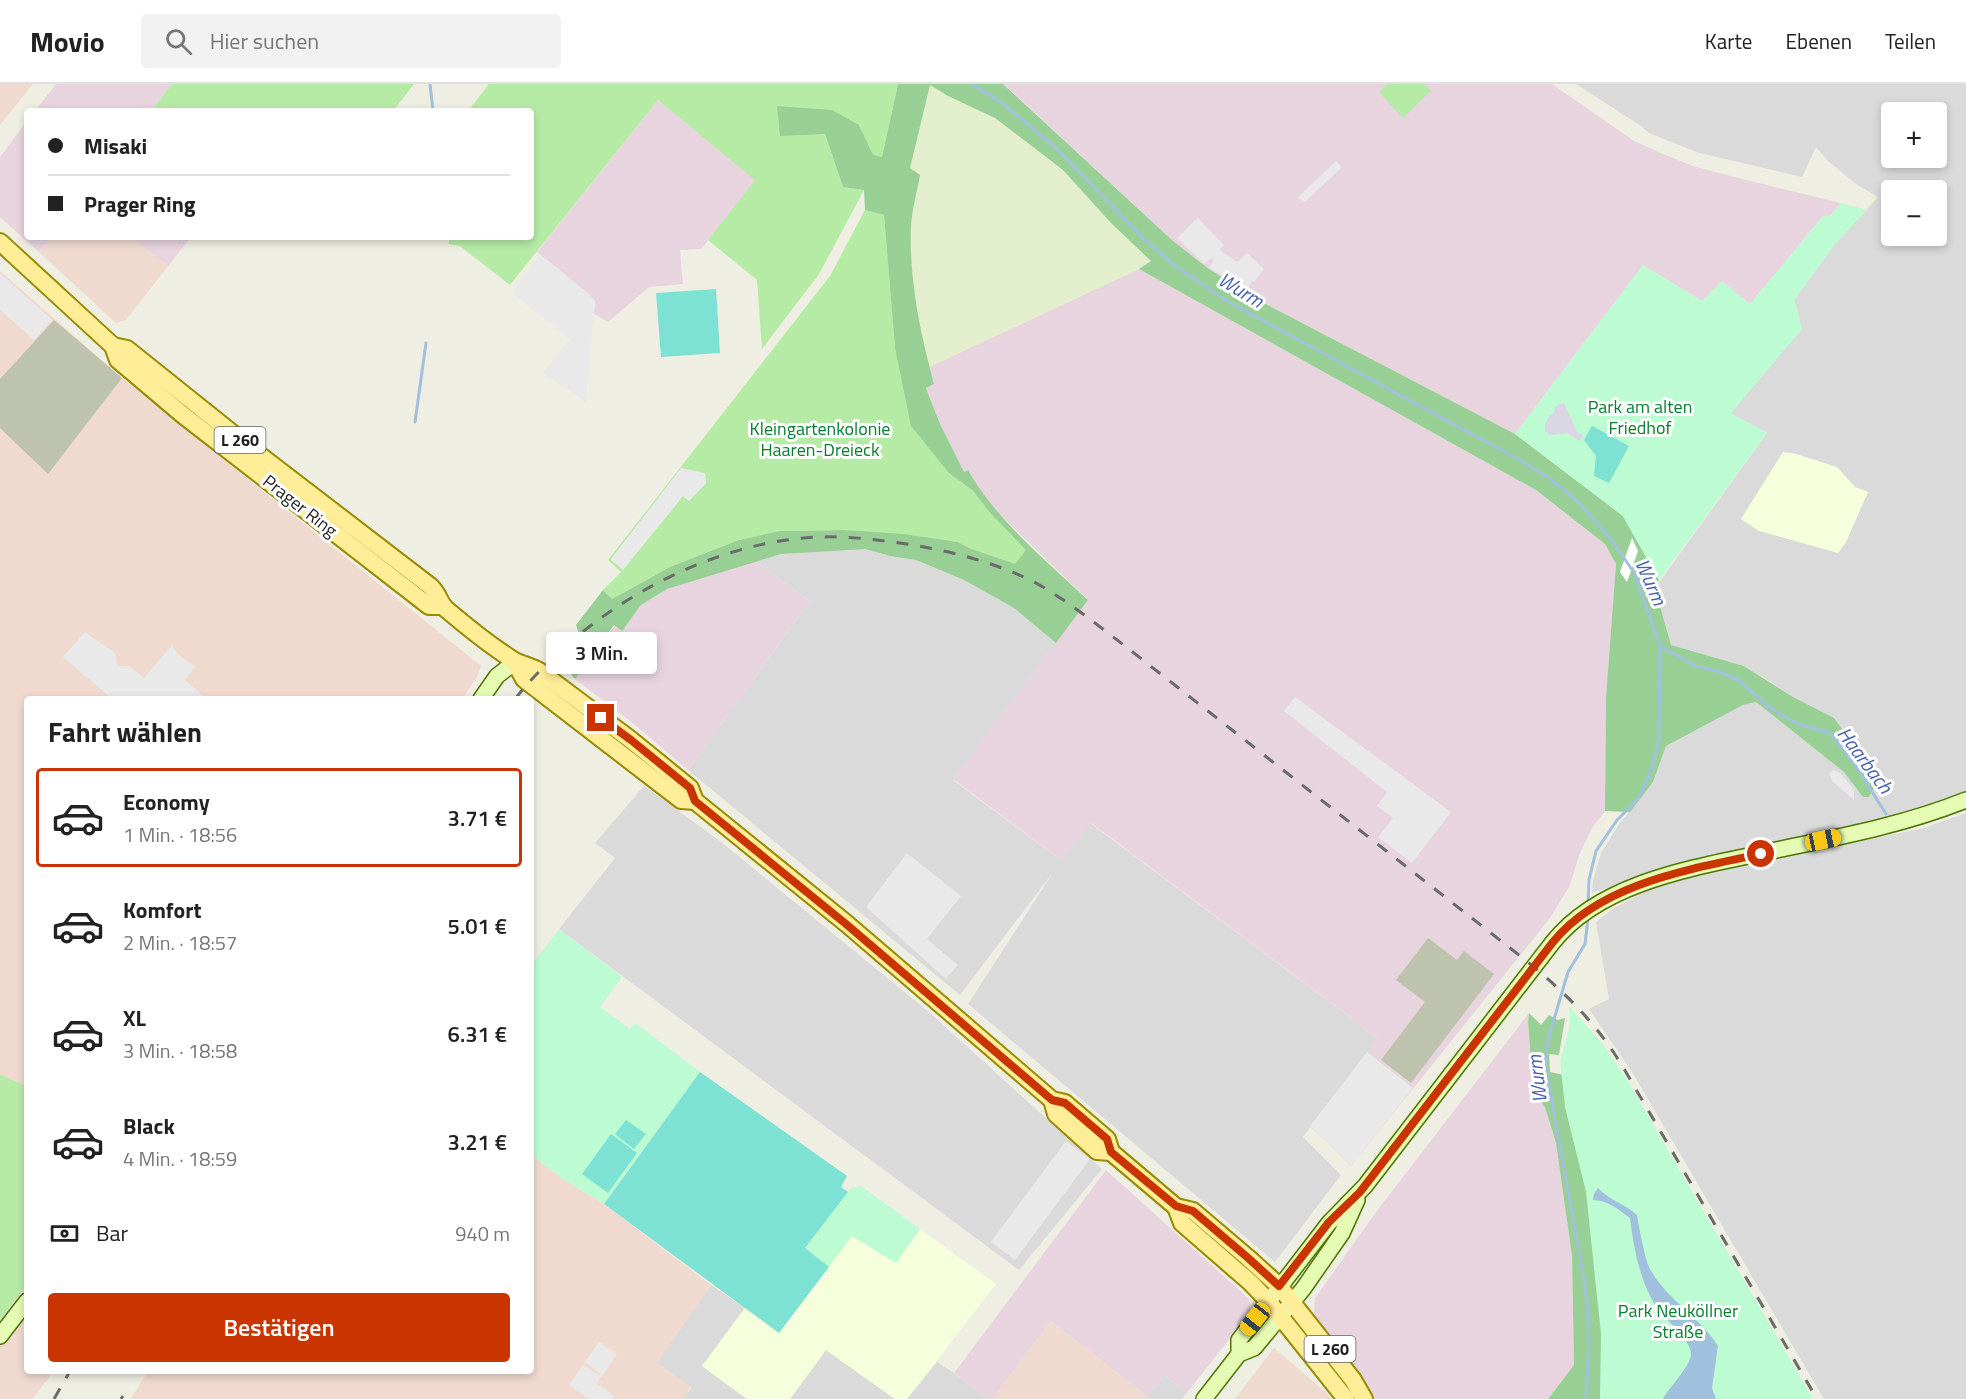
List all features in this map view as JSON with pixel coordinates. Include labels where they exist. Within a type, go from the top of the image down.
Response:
[{"type":"main road","name":"Prager Ring","points":[[0,242],[113,346],[127,349],[262,457],[430,586],[437,592],[443,606],[515,662],[539,671],[631,740],[690,788],[695,801],[838,917],[1052,1100],[1056,1114],[1097,1151],[1111,1152],[1176,1206],[1193,1211],[1286,1294]]},
{"type":"main road","points":[[483,696],[497,676],[515,662]]},
{"type":"main road","points":[[1204,1399],[1239,1354],[1254,1348],[1274,1309],[1286,1294],[1329,1222],[1360,1192],[1553,942],[1586,911],[1646,882],[1921,817],[1966,800]]},
{"type":"main road","name":"Prager Ring","points":[[1176,1206],[1182,1223],[1251,1283],[1274,1309]]},
{"type":"main road","name":"L 260","points":[[1286,1294],[1353,1380],[1364,1399]]},
{"type":"main road","points":[[0,1336],[24,1305]]},
{"type":"main road","name":"L 260","points":[[1274,1309],[1346,1399]]},
{"type":"shaded area","points":[[0,84],[33,84],[0,125]]},
{"type":"shaded area","points":[[56,84],[172,84],[153,108],[37,108]]},
{"type":"shaded area","points":[[930,84],[948,96],[995,118],[1063,170],[1111,223],[1152,261],[929,367],[912,285],[911,224],[919,176],[910,168]]},
{"type":"shaded area","points":[[1004,84],[1552,84],[1634,141],[1663,154],[1693,166],[1841,203],[1830,216],[1823,216],[1750,304],[1702,301],[1643,265],[1515,434],[1262,302],[1209,269],[1173,241]]},
{"type":"shaded area","points":[[1576,84],[1966,84],[1966,791],[1940,803],[1857,825],[1672,868],[1592,893],[1593,880],[1601,853],[1619,824],[1653,782],[1666,746],[1743,705],[1756,702],[1844,772],[1863,797],[1869,797],[1879,779],[1793,697],[1771,682],[1744,666],[1671,645],[1655,588],[1767,433],[1730,413],[1802,329],[1794,300],[1835,244],[1878,197],[1856,184],[1827,160],[1816,147],[1802,177],[1699,153],[1649,133]]},
{"type":"shaded area","points":[[658,100],[756,180],[701,249],[680,250],[683,284],[649,287],[608,322],[594,314],[595,301],[589,294],[537,252]]},
{"type":"shaded area","points":[[24,125],[24,239],[0,217],[0,157]]},
{"type":"shaded area","points":[[1336,161],[1342,167],[1305,202],[1297,198]]},
{"type":"shaded area","points":[[1198,218],[1224,245],[1220,250],[1237,262],[1247,253],[1264,269],[1254,282],[1252,281],[1248,289],[1209,268],[1214,260],[1211,258],[1204,264],[1177,238]]},
{"type":"shaded area","points":[[26,240],[49,240],[39,252]]},
{"type":"shaded area","points":[[49,240],[135,240],[168,266],[126,320],[116,323],[39,252]]},
{"type":"shaded area","points":[[135,240],[189,240],[168,266]]},
{"type":"shaded area","points":[[539,255],[595,301],[586,402],[543,373],[570,339],[512,293]]},
{"type":"shaded area","points":[[1139,269],[1536,490],[1605,544],[1616,564],[1606,697],[1605,811],[1592,828],[1579,855],[1570,885],[1550,918],[1351,1166],[1310,1126],[1378,1038],[1091,823],[1061,860],[953,779],[1088,600],[994,509],[968,470],[964,472],[940,424],[926,387],[934,383],[929,367]]},
{"type":"shaded area","points":[[0,271],[122,378],[481,666],[477,677],[464,696],[24,696],[24,1086],[0,1074]]},
{"type":"shaded area","points":[[0,273],[52,320],[34,340],[0,310]]},
{"type":"shaded area","points":[[716,289],[720,353],[661,357],[656,293]]},
{"type":"shaded area","points":[[54,320],[122,378],[48,474],[0,428],[0,379]]},
{"type":"shaded area","points":[[1564,403],[1577,432],[1583,435],[1580,441],[1567,433],[1549,435],[1545,430],[1545,424],[1554,413],[1555,406]]},
{"type":"shaded area","points":[[1592,426],[1629,446],[1609,483],[1594,476],[1596,456],[1584,440]]},
{"type":"shaded area","points":[[1783,452],[1837,467],[1855,487],[1868,492],[1846,542],[1838,553],[1759,531],[1741,519]]},
{"type":"shaded area","points":[[681,468],[705,473],[706,483],[689,501],[683,496],[623,570],[611,559]]},
{"type":"shaded area","points":[[865,549],[916,560],[964,580],[1014,608],[1056,643],[953,780],[1061,860],[1090,823],[1378,1038],[1303,1137],[1341,1175],[1275,1262],[968,1004],[1054,871],[960,995],[688,770],[810,601],[754,561],[781,554]]},
{"type":"shaded area","points":[[754,561],[810,601],[688,770],[634,724],[575,679],[615,625],[622,630],[641,605],[667,589]]},
{"type":"shaded area","points":[[85,632],[115,653],[117,666],[130,666],[144,678],[172,645],[177,653],[195,667],[185,680],[204,696],[108,696],[63,657]]},
{"type":"shaded area","points":[[1295,697],[1451,812],[1412,863],[1378,837],[1393,818],[1377,806],[1387,792],[1284,711]]},
{"type":"shaded area","points":[[1834,770],[1841,774],[1854,789],[1854,800],[1832,781],[1829,773]]},
{"type":"shaded area","points":[[644,786],[720,841],[930,1013],[1102,1169],[1019,1270],[559,929],[615,858],[595,843]]},
{"type":"shaded area","points":[[1966,813],[1966,1399],[1824,1399],[1632,1072],[1589,1009],[1609,999],[1596,922],[1614,908],[1651,889],[1676,880],[1924,828]]},
{"type":"shaded area","points":[[907,853],[961,896],[927,939],[958,965],[946,979],[866,907]]},
{"type":"shaded area","points":[[1428,938],[1457,960],[1464,951],[1494,974],[1411,1083],[1381,1060],[1425,1002],[1396,980]]},
{"type":"shaded area","points":[[1529,1013],[1531,1064],[1536,1095],[1545,1107],[1556,1143],[1572,1256],[1574,1365],[1548,1399],[1373,1399],[1362,1380],[1314,1317],[1315,1298],[1376,1212]]},
{"type":"shaded area","points":[[1367,1052],[1413,1088],[1351,1166],[1310,1126]]},
{"type":"shaded area","points":[[700,1072],[847,1176],[841,1187],[848,1192],[805,1248],[829,1267],[779,1333],[604,1204]]},
{"type":"shaded area","points":[[626,1120],[646,1134],[634,1149],[615,1134]]},
{"type":"shaded area","points":[[611,1134],[637,1153],[608,1193],[582,1174]]},
{"type":"shaded area","points":[[1066,1141],[1090,1159],[1015,1260],[991,1242]]},
{"type":"shaded area","points":[[534,1157],[563,1179],[604,1204],[711,1285],[657,1363],[691,1387],[683,1399],[131,1399],[146,1374],[534,1374]]},
{"type":"shaded area","points":[[1106,1170],[1249,1299],[1250,1310],[1247,1317],[1186,1394],[1164,1375],[1147,1396],[1051,1321],[992,1399],[989,1399],[954,1373]]},
{"type":"shaded area","points":[[1598,1188],[1637,1215],[1650,1269],[1665,1290],[1702,1326],[1718,1346],[1712,1388],[1716,1399],[1663,1399],[1688,1364],[1691,1353],[1686,1341],[1649,1295],[1638,1263],[1630,1218],[1608,1203],[1593,1200]]},
{"type":"shaded area","points":[[920,1229],[996,1284],[907,1399],[895,1399],[826,1350],[790,1399],[747,1399],[702,1366],[745,1308],[779,1333],[852,1236],[896,1263]]},
{"type":"shaded area","points":[[711,1285],[745,1308],[702,1366],[747,1399],[683,1399],[691,1388],[656,1363]]},
{"type":"shaded area","points":[[24,1289],[24,1374],[52,1374],[32,1399],[0,1399],[0,1320]]},
{"type":"shaded area","points":[[1051,1321],[1151,1399],[992,1399]]},
{"type":"shaded area","points":[[599,1342],[617,1354],[597,1383],[614,1396],[613,1399],[588,1399],[569,1385],[583,1365],[600,1376],[601,1374],[585,1362]]},
{"type":"shaded area","points":[[1274,1348],[1330,1396],[1332,1399],[1235,1399]]},
{"type":"shaded area","points":[[826,1350],[895,1399],[790,1399]]},
{"type":"shaded area","points":[[937,1362],[954,1373],[989,1399],[907,1399]]},
{"type":"shaded area","points":[[1164,1375],[1186,1394],[1182,1399],[1151,1399],[1147,1396]]},
{"type":"green space","points":[[172,84],[414,84],[395,108],[153,108]]},
{"type":"green space","points":[[489,84],[898,84],[882,157],[873,156],[859,125],[825,134],[843,187],[864,190],[819,274],[762,349],[757,280],[708,240],[755,180],[658,100],[510,285],[460,246],[449,244],[449,240],[534,240],[534,108],[470,108]]},
{"type":"green space","points":[[898,84],[1003,84],[1173,241],[1209,269],[1262,302],[1515,434],[1623,516],[1659,580],[1655,588],[1671,645],[1744,666],[1793,697],[1834,718],[1879,779],[1869,797],[1863,797],[1844,772],[1756,702],[1743,705],[1666,746],[1653,782],[1630,812],[1605,811],[1606,697],[1616,564],[1605,544],[1536,490],[1139,269],[1151,261],[1111,223],[1063,170],[995,118],[930,85],[910,168],[920,175],[912,220],[911,246],[917,306],[934,384],[926,388],[940,424],[964,472],[968,470],[979,488],[1007,523],[1088,600],[1056,643],[1014,608],[964,580],[916,560],[865,549],[781,554],[667,589],[641,605],[622,631],[614,625],[575,679],[562,663],[582,643],[576,625],[603,590],[612,599],[672,566],[739,540],[779,531],[844,530],[904,534],[958,542],[1015,564],[1026,550],[991,514],[972,490],[949,473],[911,426],[895,348],[884,215],[865,210],[864,190],[843,187],[825,134],[780,136],[777,106],[832,110],[859,125],[873,155],[882,157]]},
{"type":"green space","points":[[1387,84],[1424,84],[1431,91],[1403,118],[1379,92]]},
{"type":"green space","name":"Park am alten Friedhof","points":[[1841,203],[1867,210],[1835,244],[1794,300],[1802,329],[1731,413],[1767,433],[1659,580],[1623,516],[1515,434],[1643,265],[1702,301],[1722,281],[1750,304],[1823,216],[1831,216]]},
{"type":"green space","name":"Kleingartenkolonie Haaren-Dreieck","points":[[865,210],[884,215],[895,348],[949,473],[972,490],[991,514],[1027,550],[1016,565],[958,542],[844,530],[779,531],[739,540],[672,566],[612,599],[603,590],[621,572],[608,560],[830,276]],"holes":[[[705,473],[706,483],[689,501],[683,496],[623,569],[611,560]]]},
{"type":"green space","points":[[559,929],[622,977],[600,1007],[630,1029],[635,1023],[700,1072],[604,1204],[563,1179],[534,1157],[534,962]]},
{"type":"green space","name":"Park Neuköllner Straße","points":[[1568,1005],[1602,1043],[1626,1078],[1813,1399],[1600,1399],[1601,1334],[1586,1192],[1565,1107],[1560,1061],[1570,1025]]},
{"type":"green space","points":[[1529,1013],[1541,1025],[1549,1015],[1557,1020],[1565,1018],[1559,1055],[1549,1054],[1550,1072],[1564,1075],[1663,1399],[1548,1399],[1574,1365],[1572,1256],[1556,1143],[1545,1107],[1536,1095],[1531,1064]]},
{"type":"green space","points":[[0,1074],[24,1086],[24,1289],[0,1320]]},
{"type":"green space","points":[[861,1186],[920,1229],[896,1263],[852,1236],[829,1267],[805,1248],[851,1188]]},
{"type":"pier","points":[[1632,538],[1638,551],[1627,582],[1620,572]]},
{"type":"waterway","points":[[430,84],[433,108]]},
{"type":"waterway","name":"Wurm","points":[[972,84],[1002,103],[1057,149],[1143,238],[1174,265],[1227,301],[1549,478],[1578,502],[1611,539],[1635,574],[1660,646],[1659,739],[1650,775],[1637,800],[1617,820],[1596,851],[1589,880],[1588,905]]},
{"type":"waterway","points":[[415,422],[426,343]]},
{"type":"waterway","name":"Haarbach","points":[[1660,646],[1695,666],[1737,679],[1773,710],[1796,723],[1830,733],[1854,763],[1886,814]]},
{"type":"waterway","name":"Wurm","points":[[1586,1399],[1589,1340],[1587,1301],[1546,1069],[1546,1051],[1568,972],[1585,944],[1588,918]]},
{"type":"railway","points":[[518,696],[576,637],[612,610],[651,586],[692,567],[734,552],[777,542],[833,537],[872,539],[911,545],[981,561],[1036,583],[1071,605],[1125,646],[1524,959],[1573,1003],[1595,1027],[1621,1064],[1817,1399]]},
{"type":"railway","points":[[54,1399],[68,1374]]},
{"type":"route","points":[[601,718],[690,788],[695,801],[846,924],[1052,1100],[1065,1103],[1107,1139],[1111,1152],[1143,1179],[1176,1206],[1193,1211],[1279,1286],[1329,1222],[1360,1192],[1553,942],[1580,915],[1646,882],[1699,867],[1761,854]]}]
